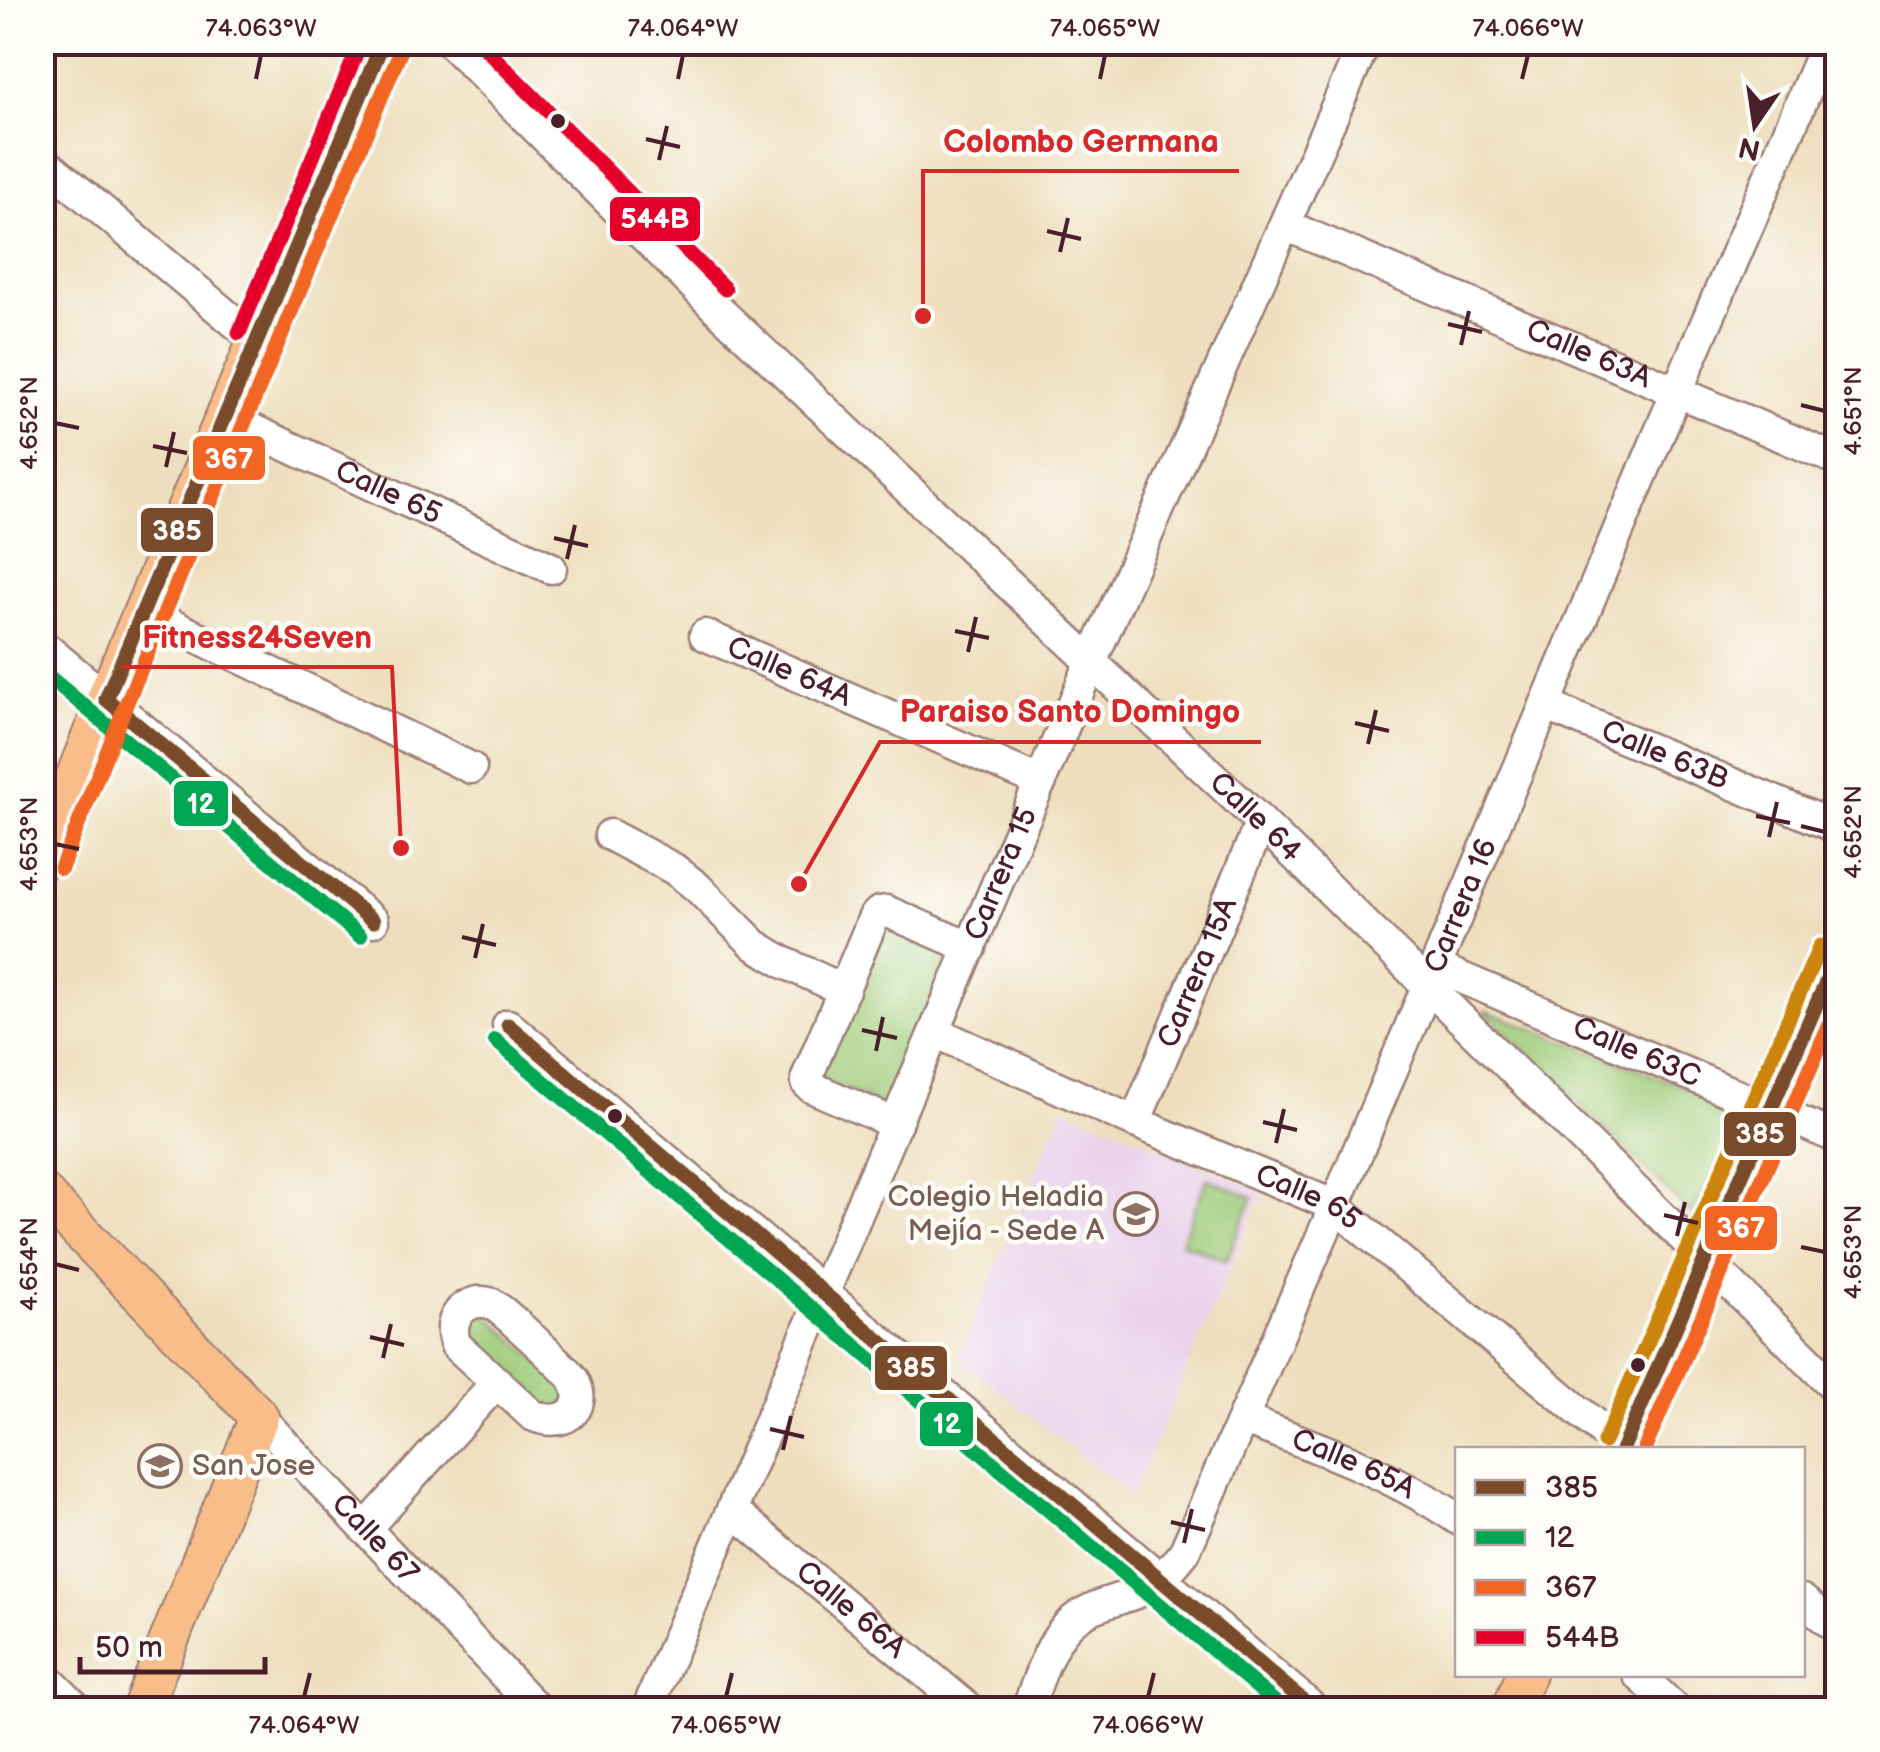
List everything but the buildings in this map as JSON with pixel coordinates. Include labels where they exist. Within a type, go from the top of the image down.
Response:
[{"type":"main road","points":[[42,861],[106,699],[383,42]]},
{"type":"main road","points":[[1624,1447],[1838,954]]},
{"type":"main road","name":"Calle 67","points":[[42,1192],[259,1417]]},
{"type":"main road","points":[[141,1710],[259,1417]]},
{"type":"main road","points":[[1511,1710],[1525,1677]]},
{"type":"street","name":"Calle 64","points":[[450,42],[710,303],[1261,822],[1432,976],[1704,1258],[1838,1390]]},
{"type":"street","name":"Carrera 15","points":[[648,1710],[1091,662],[1365,42]]},
{"type":"street","name":"Carrera 16","points":[[1027,1710],[1055,1642],[1069,1624],[1087,1610],[1140,1591],[1160,1579],[1185,1551],[1244,1420],[1827,42]]},
{"type":"street","points":[[42,160],[257,341]]},
{"type":"street","name":"Calle 63A","points":[[1284,225],[1838,460]]},
{"type":"street","name":"Calle 65","points":[[225,417],[550,568]]},
{"type":"street","points":[[143,611],[472,768]]},
{"type":"street","name":"Calle 64A","points":[[705,635],[1041,782]]},
{"type":"street","points":[[42,644],[372,920]]},
{"type":"street","name":"Calle 63B","points":[[1546,705],[1838,828]]},
{"type":"street","name":"Carrera 15A","points":[[1135,1122],[1261,822]]},
{"type":"street","points":[[610,835],[674,868],[755,945],[844,990]]},
{"type":"street","points":[[896,1124],[808,1083],[874,917],[886,911],[970,948]]},
{"type":"street","name":"Calle 63C","points":[[1432,976],[1838,1138]]},
{"type":"street","points":[[508,1025],[1315,1710]]},
{"type":"street","name":"Calle 65","points":[[935,1032],[1335,1206],[1621,1447]]},
{"type":"street","points":[[365,1529],[497,1382]]},
{"type":"street","name":"Calle 67","points":[[259,1417],[538,1710]]},
{"type":"street","name":"Calle 65A","points":[[1244,1420],[1349,1460],[1421,1494],[1455,1517]]},
{"type":"street","name":"Calle 66A","points":[[732,1510],[970,1710]]},
{"type":"street","points":[[1805,1602],[1838,1629]]},
{"type":"street","points":[[42,1674],[79,1710]]},
{"type":"street","points":[[1641,1677],[1676,1710]]},
{"type":"shaded area","points":[[1064,1107],[1263,1192],[1132,1496],[958,1358]]},
{"type":"green space","points":[[882,927],[955,958],[892,1109],[819,1079]]},
{"type":"green space","points":[[1484,1010],[1745,1110],[1692,1215]]},
{"type":"green space","points":[[1207,1179],[1253,1197],[1226,1261],[1181,1242]]},
{"type":"green space","points":[[476,1305],[573,1393],[553,1417],[463,1341]]},
{"type":"transit line","name":"544B","points":[[239,333],[361,42]]},
{"type":"transit line","name":"385","points":[[373,921],[106,699],[383,42]]},
{"type":"transit line","name":"544B","points":[[479,42],[725,289]]},
{"type":"transit line","name":"367","points":[[61,868],[401,50]]},
{"type":"transit line","name":"12","points":[[42,671],[360,936]]},
{"type":"transit line","points":[[1604,1442],[1820,946]]},
{"type":"transit line","name":"385","points":[[1623,1447],[1838,955]]},
{"type":"transit line","name":"367","points":[[1645,1447],[1838,1005]]},
{"type":"transit line","name":"385","points":[[508,1025],[1314,1710]]},
{"type":"transit line","name":"12","points":[[495,1040],[1284,1710]]},
{"type":"place","name":"Colombo Germana","points":[[923,316]]},
{"type":"place","name":"Fitness24Seven","points":[[401,848]]},
{"type":"place","name":"Paraiso Santo Domingo","points":[[799,884]]},
{"type":"place","name":"Colegio Heladia Mejía - Sede A","points":[[1136,1214]]},
{"type":"place","name":"San Jose","points":[[160,1466]]}]
